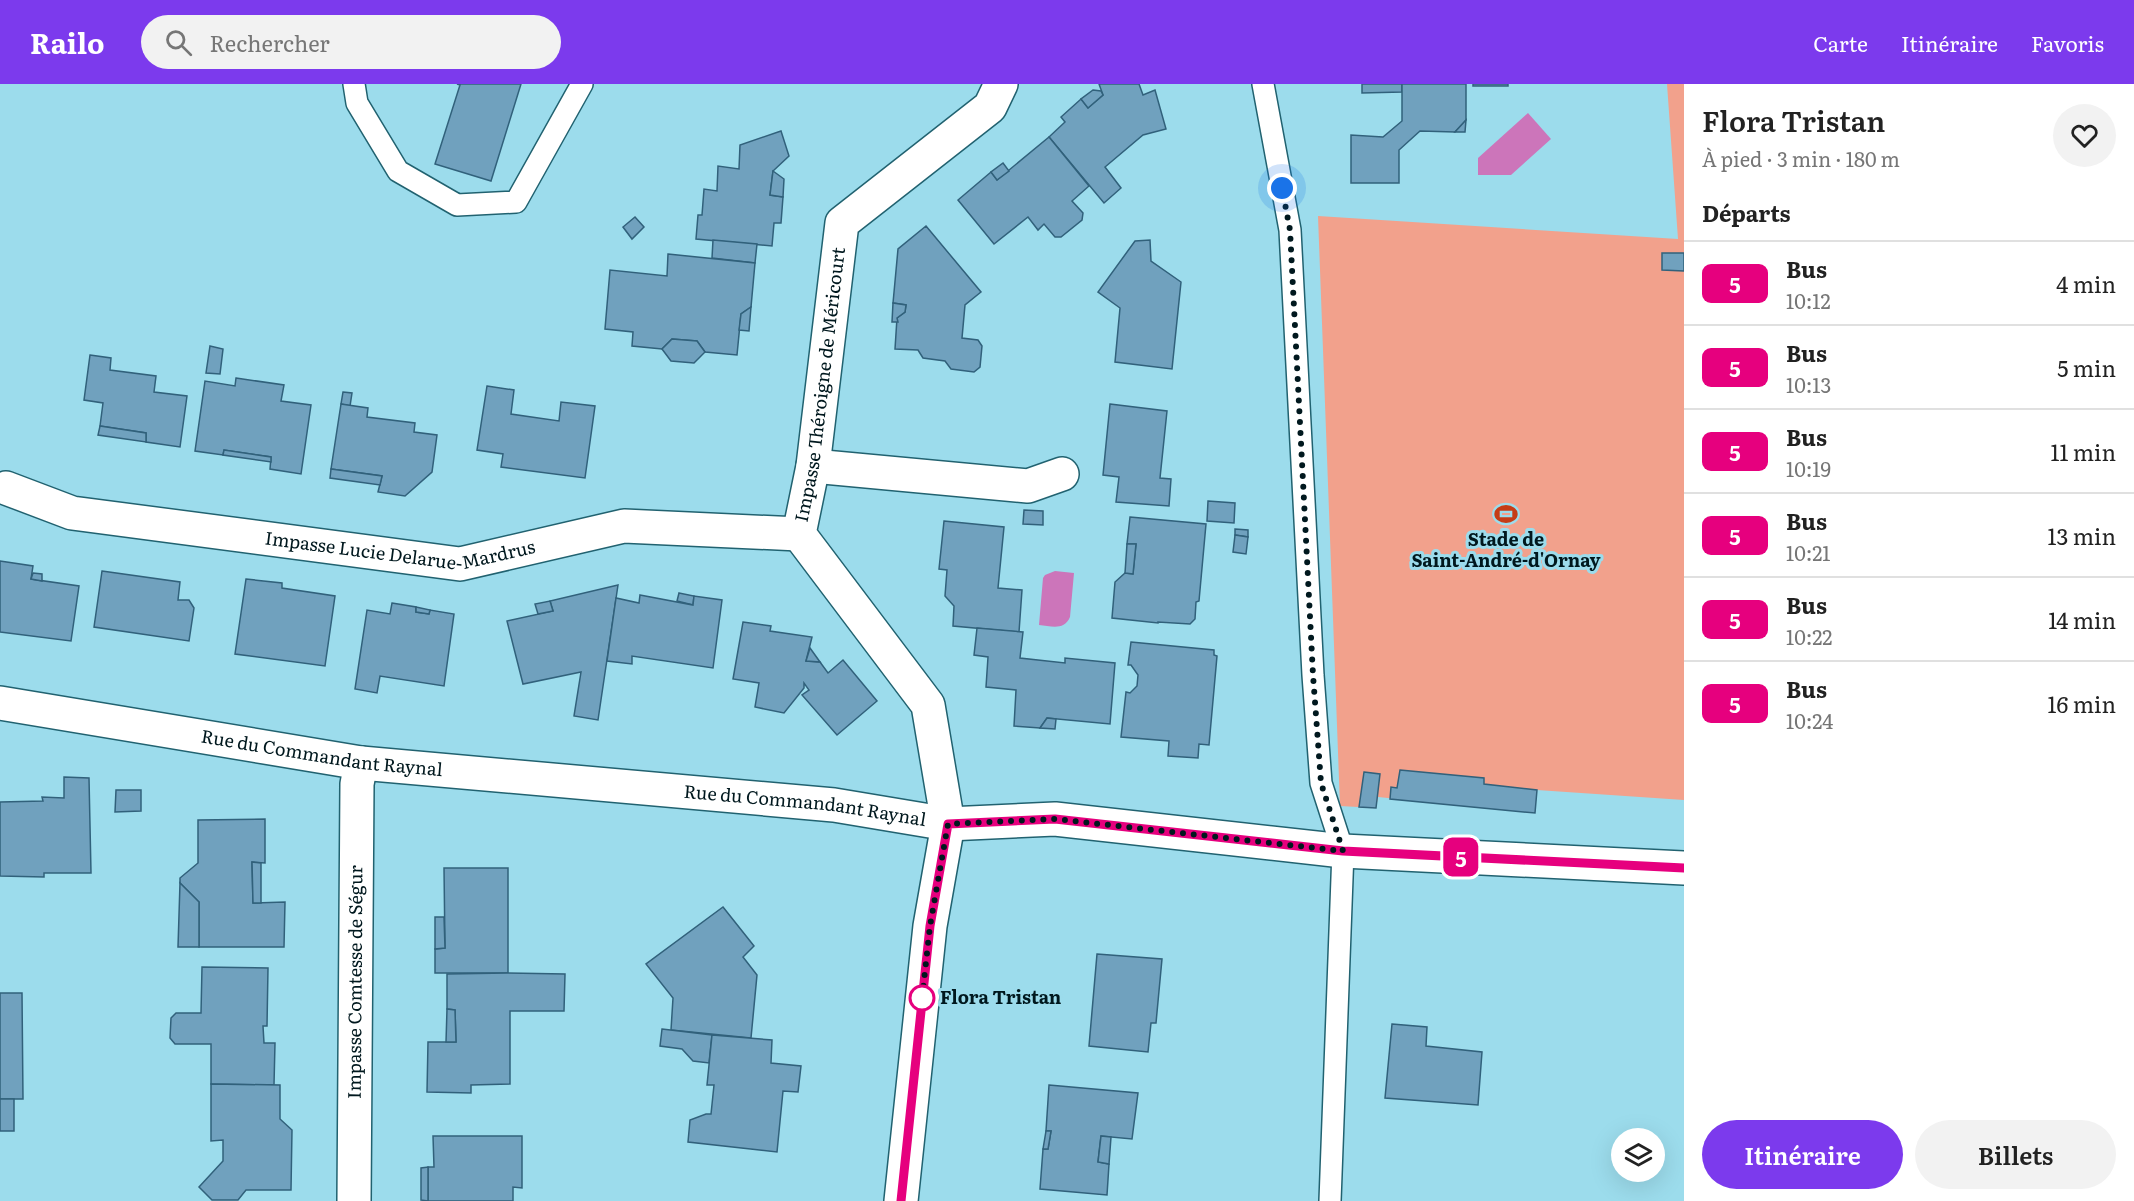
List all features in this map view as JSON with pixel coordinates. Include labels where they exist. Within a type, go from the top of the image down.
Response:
[{"type":"street","name":"Impasse Théroigne de Méricourt","points":[[901,1201],[930,926],[948,824],[928,705],[799,534],[813,466],[842,223],[990,107],[1001,84]]},
{"type":"street","points":[[813,466],[1028,486],[1062,474]]},
{"type":"street","name":"Impasse Lucie Delarue-Mardrus","points":[[6,488],[72,513],[460,564],[624,526],[799,534]]},
{"type":"street","name":"Rue du Commandant Raynal","points":[[0,703],[361,763],[834,805],[948,824],[1055,819],[1343,851],[1684,868]]},
{"type":"street","name":"Impasse Comtesse de Ségur","points":[[354,1201],[357,784],[361,763]]},
{"type":"lane","points":[[354,84],[357,103],[398,171],[457,205],[516,202],[582,84]]},
{"type":"lane","points":[[1263,84],[1290,230],[1313,675],[1321,783],[1343,851],[1330,1201]]},
{"type":"shaded area","name":"Stade de Saint-André-d'Ornay","points":[[1667,84],[1684,84],[1684,800],[1537,790],[1535,813],[1378,797],[1376,808],[1340,806],[1318,216],[1678,239]]},
{"type":"shaded area","points":[[1528,113],[1551,139],[1511,175],[1478,175],[1478,158]]},
{"type":"shaded area","points":[[1055,571],[1074,573],[1070,617],[1061,626],[1039,625],[1043,578]]},
{"type":"building","points":[[457,84],[521,84],[491,181],[435,164],[460,85]]},
{"type":"building","points":[[1099,84],[1139,84],[1143,95],[1155,90],[1166,129],[1143,135],[1105,167],[1121,188],[1104,203],[1049,137],[1065,122],[1061,117],[1081,99],[1088,108],[1103,95]]},
{"type":"building","points":[[1362,84],[1402,84],[1402,92],[1362,93]]},
{"type":"building","points":[[1402,84],[1466,84],[1466,120],[1455,132],[1420,131],[1399,150],[1399,183],[1351,183],[1351,135],[1383,137],[1402,121]]},
{"type":"building","points":[[1473,84],[1508,84],[1508,86],[1473,86]]},
{"type":"building","points":[[1093,90],[1101,91],[1103,95],[1088,108],[1081,99]]},
{"type":"building","points":[[1466,120],[1465,132],[1455,132]]},
{"type":"building","points":[[781,131],[789,156],[773,171],[770,195],[783,197],[781,223],[774,223],[772,246],[696,239],[698,215],[702,215],[704,189],[717,191],[718,166],[739,169],[740,145]]},
{"type":"building","points":[[1049,137],[1089,186],[1072,201],[1083,213],[1082,220],[1061,237],[1055,237],[1044,224],[1038,230],[1028,217],[994,244],[958,200],[991,172],[997,180]]},
{"type":"building","points":[[1003,163],[1009,171],[997,180],[991,172]]},
{"type":"building","points":[[773,171],[784,179],[783,197],[770,195]]},
{"type":"building","points":[[635,217],[644,227],[632,239],[623,227]]},
{"type":"building","points":[[926,226],[981,292],[965,305],[962,338],[978,340],[982,346],[980,367],[974,372],[951,369],[945,361],[923,358],[918,350],[895,349],[897,318],[905,312],[906,305],[893,303],[898,249]]},
{"type":"building","points":[[713,240],[757,244],[755,263],[712,258]]},
{"type":"building","points":[[1150,240],[1151,261],[1181,282],[1172,369],[1115,362],[1120,308],[1098,292],[1135,241]]},
{"type":"building","points":[[1662,253],[1684,253],[1684,271],[1662,270]]},
{"type":"building","points":[[668,254],[755,263],[751,307],[741,314],[737,355],[705,352],[697,341],[672,339],[662,349],[632,346],[633,332],[605,329],[610,270],[667,276]]},
{"type":"building","points":[[893,303],[906,305],[905,312],[897,318],[898,322],[892,322]]},
{"type":"building","points":[[751,307],[749,331],[739,330],[741,314]]},
{"type":"building","points":[[672,339],[697,341],[705,352],[694,363],[671,361],[662,349]]},
{"type":"building","points":[[210,346],[223,349],[220,374],[206,373]]},
{"type":"building","points":[[90,355],[111,358],[110,370],[156,376],[154,392],[187,396],[180,447],[146,442],[146,433],[100,426],[103,403],[84,400]]},
{"type":"building","points":[[236,378],[284,385],[281,401],[311,405],[301,474],[270,469],[271,457],[224,450],[223,455],[195,451],[205,381],[235,386]]},
{"type":"building","points":[[487,386],[514,390],[511,414],[559,421],[561,402],[595,406],[585,478],[501,467],[503,454],[477,450]]},
{"type":"building","points":[[343,392],[352,393],[350,406],[341,404]]},
{"type":"building","points":[[341,404],[368,408],[367,417],[415,423],[414,432],[437,435],[432,472],[405,496],[378,492],[382,476],[331,469]]},
{"type":"building","points":[[1110,404],[1167,411],[1160,478],[1171,479],[1169,506],[1116,502],[1119,477],[1103,475]]},
{"type":"building","points":[[100,426],[146,433],[146,442],[98,435]]},
{"type":"building","points":[[224,450],[271,457],[271,462],[223,455]]},
{"type":"building","points":[[331,469],[382,476],[380,485],[330,478]]},
{"type":"building","points":[[1208,501],[1235,503],[1234,523],[1207,521]]},
{"type":"building","points":[[1024,510],[1043,511],[1043,525],[1023,524]]},
{"type":"building","points":[[1130,517],[1206,524],[1199,601],[1196,602],[1195,619],[1190,624],[1112,618],[1115,582],[1125,573],[1133,574],[1136,544],[1127,544]]},
{"type":"building","points":[[944,521],[1004,527],[998,588],[1022,590],[1019,632],[953,626],[954,606],[945,596],[947,570],[939,569]]},
{"type":"building","points":[[1235,529],[1248,530],[1248,537],[1235,535]]},
{"type":"building","points":[[1235,535],[1248,537],[1246,554],[1233,552]]},
{"type":"building","points":[[1127,544],[1136,544],[1133,574],[1125,573]]},
{"type":"building","points":[[0,561],[33,566],[31,579],[79,586],[71,641],[0,632]]},
{"type":"building","points":[[102,571],[180,582],[178,600],[189,600],[194,608],[189,641],[94,627]]},
{"type":"building","points":[[33,573],[42,574],[42,581],[31,579]]},
{"type":"building","points":[[246,579],[282,583],[282,588],[335,596],[325,666],[235,654]]},
{"type":"building","points":[[618,585],[598,720],[574,716],[581,672],[523,684],[507,621],[553,611],[550,601]]},
{"type":"building","points":[[679,593],[694,596],[693,605],[677,601]]},
{"type":"building","points":[[640,595],[693,605],[694,596],[722,600],[713,668],[632,656],[632,664],[607,661],[616,598],[639,603]]},
{"type":"building","points":[[550,601],[553,611],[538,614],[535,604]]},
{"type":"building","points":[[392,603],[416,607],[416,612],[429,614],[430,610],[454,614],[444,686],[380,676],[377,693],[355,689],[367,610],[390,614]]},
{"type":"building","points":[[416,607],[430,610],[429,614],[416,612]]},
{"type":"building","points":[[743,622],[771,626],[770,631],[812,637],[806,661],[820,662],[828,673],[843,660],[877,701],[837,735],[802,695],[809,690],[804,683],[804,688],[784,713],[755,707],[759,683],[733,679]]},
{"type":"building","points":[[977,628],[1023,632],[1020,658],[1065,663],[1065,658],[1115,663],[1110,724],[1047,718],[1040,728],[1014,726],[1016,690],[986,687],[988,657],[974,655]]},
{"type":"building","points":[[1131,642],[1214,650],[1214,655],[1217,656],[1209,745],[1199,744],[1198,758],[1168,756],[1169,741],[1121,737],[1126,692],[1130,693],[1137,686],[1138,675],[1131,665],[1128,665]]},
{"type":"building","points":[[810,648],[820,662],[806,661]]},
{"type":"building","points":[[1047,718],[1056,719],[1055,729],[1040,728]]},
{"type":"building","points":[[1400,770],[1484,778],[1484,784],[1537,790],[1535,813],[1390,799],[1391,787],[1397,788]]},
{"type":"building","points":[[1364,772],[1380,774],[1376,808],[1359,807]]},
{"type":"building","points":[[64,777],[89,778],[91,873],[44,873],[44,877],[0,876],[0,802],[43,801],[42,797],[64,798]]},
{"type":"building","points":[[116,790],[141,790],[141,811],[115,812]]},
{"type":"building","points":[[265,819],[265,863],[252,862],[253,903],[285,902],[284,947],[199,947],[199,902],[180,883],[180,878],[198,863],[198,820]]},
{"type":"building","points":[[252,862],[261,863],[261,903],[253,903]]},
{"type":"building","points":[[444,868],[508,868],[508,973],[435,973],[435,949],[445,948]]},
{"type":"building","points":[[180,883],[199,902],[199,947],[178,947]]},
{"type":"building","points":[[723,907],[754,946],[743,957],[757,975],[751,1038],[671,1030],[673,998],[646,964]]},
{"type":"building","points":[[435,917],[444,917],[445,948],[435,949]]},
{"type":"building","points":[[1097,954],[1162,959],[1156,1023],[1151,1023],[1148,1052],[1089,1046]]},
{"type":"building","points":[[202,967],[268,968],[267,1026],[263,1026],[264,1043],[275,1043],[274,1085],[211,1084],[211,1044],[175,1044],[170,1038],[171,1018],[176,1013],[201,1013]]},
{"type":"building","points":[[447,974],[565,974],[564,1011],[510,1011],[510,1084],[471,1085],[471,1093],[427,1092],[428,1042],[456,1042],[455,1010],[447,1009]]},
{"type":"building","points":[[0,993],[22,993],[23,1099],[0,1099]]},
{"type":"building","points":[[447,1009],[455,1010],[456,1042],[446,1042]]},
{"type":"building","points":[[1392,1024],[1427,1027],[1426,1046],[1482,1052],[1478,1105],[1385,1098]]},
{"type":"building","points":[[662,1029],[712,1035],[709,1063],[693,1061],[682,1049],[660,1046]]},
{"type":"building","points":[[712,1035],[772,1040],[771,1063],[801,1066],[798,1092],[783,1091],[777,1152],[688,1142],[690,1120],[711,1114],[714,1085],[707,1085]]},
{"type":"building","points":[[211,1084],[280,1085],[280,1119],[292,1130],[291,1190],[246,1190],[238,1200],[212,1200],[199,1187],[223,1161],[223,1140],[211,1141]]},
{"type":"building","points":[[1049,1085],[1138,1093],[1132,1139],[1101,1136],[1098,1162],[1109,1164],[1107,1195],[1040,1189],[1043,1149],[1048,1149],[1051,1131],[1046,1131]]},
{"type":"building","points":[[0,1099],[14,1099],[14,1131],[0,1131]]},
{"type":"building","points":[[1046,1131],[1051,1131],[1048,1149],[1043,1149]]},
{"type":"building","points":[[433,1136],[522,1136],[522,1188],[513,1187],[513,1201],[428,1201],[428,1167],[434,1167]]},
{"type":"building","points":[[1101,1136],[1111,1137],[1109,1164],[1098,1162]]},
{"type":"building","points":[[428,1167],[428,1201],[421,1200],[421,1168]]},
{"type":"bus line","name":"5","points":[[901,1201],[930,926],[948,824],[1055,819],[1343,851],[1684,868]]},
{"type":"place","name":"Stade de Saint-André-d'Ornay","points":[[1506,514]]},
{"type":"place","name":"Flora Tristan","points":[[922,998]]},
{"type":"route","points":[[922,998],[921,1008],[930,926],[948,824],[1055,819],[1343,851],[1321,783],[1313,675],[1290,230],[1282,188]]}]
